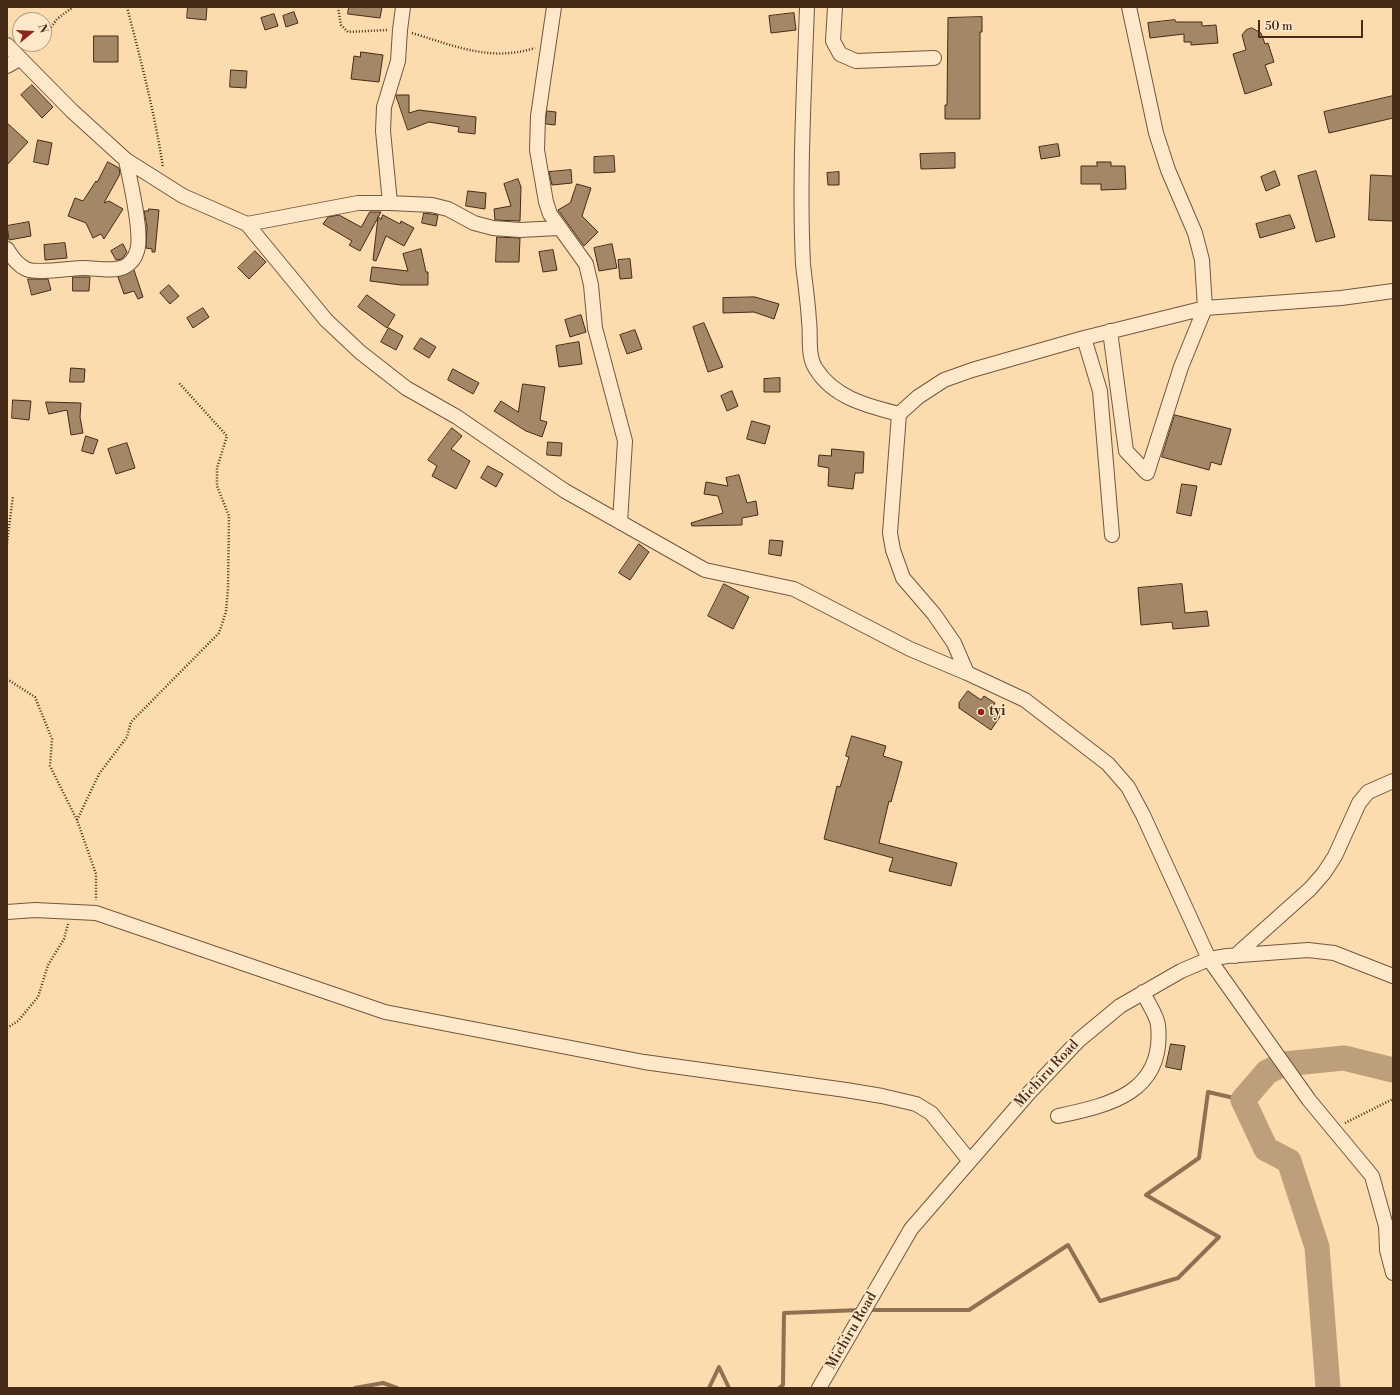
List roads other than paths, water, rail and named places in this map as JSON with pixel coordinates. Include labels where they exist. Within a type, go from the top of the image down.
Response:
[{"type":"street","points":[[390,203],[384,107],[398,62],[403,7]]},
{"type":"street","points":[[554,7],[538,116],[537,150],[546,202],[550,214],[559,228],[576,248],[586,264],[591,285],[595,328],[625,441],[620,522]]},
{"type":"street","points":[[807,7],[802,193],[803,263],[810,349],[815,368],[826,380],[845,396],[864,404],[899,414]]},
{"type":"street","points":[[835,7],[833,41],[840,54],[856,61],[934,58]]},
{"type":"street","points":[[1110,331],[1126,451],[1147,473],[1181,367],[1205,308],[1202,260],[1195,234],[1168,170],[1156,133],[1129,7]]},
{"type":"street","points":[[7,46],[88,127],[126,160],[183,196],[247,224],[326,320],[360,352],[406,388],[458,417],[565,491],[705,570],[794,589],[910,649],[1025,700],[1108,764],[1128,787],[1143,815],[1209,959],[1309,1100],[1372,1176],[1386,1226],[1387,1250],[1393,1273]]},
{"type":"street","points":[[7,66],[19,59]]},
{"type":"street","points":[[7,249],[12,257],[26,269],[110,269],[123,267],[132,261],[138,251],[138,233],[126,160]]},
{"type":"street","points":[[247,224],[358,203],[390,203],[432,205],[448,208],[474,223],[493,228],[520,230],[559,228]]},
{"type":"street","points":[[967,673],[954,644],[934,614],[903,578],[893,550],[890,534],[899,414],[918,397],[944,380],[972,370],[1110,331],[1205,308],[1341,298],[1393,291]]},
{"type":"street","points":[[1084,338],[1100,391],[1112,535]]},
{"type":"street","points":[[1235,956],[1310,889],[1324,873],[1335,856],[1359,803],[1368,792],[1393,781]]},
{"type":"street","points":[[7,912],[36,910],[96,912],[386,1012],[644,1062],[860,1092],[916,1104],[931,1113],[969,1160]]},
{"type":"street","name":"Michiru Road","points":[[819,1388],[911,1229],[969,1160],[1028,1094],[1079,1040],[1120,1006],[1181,971],[1209,959],[1235,956],[1315,950],[1334,953],[1393,976]]},
{"type":"street","points":[[1058,1116],[1090,1110],[1116,1100],[1144,1082],[1153,1069],[1157,1050],[1158,1024],[1143,992]]},
{"type":"waterway","points":[[1328,1388],[1317,1247],[1289,1161],[1266,1149],[1243,1100],[1267,1072],[1284,1064],[1344,1058],[1393,1070]]},
{"type":"waterway","points":[[867,1310],[969,1310],[1068,1245],[1100,1301],[1178,1278],[1219,1237],[1146,1195],[1199,1158],[1208,1092],[1243,1100]]},
{"type":"waterway","points":[[779,1388],[783,1385],[784,1313],[860,1310]]},
{"type":"waterway","points":[[709,1388],[719,1367],[729,1388]]},
{"type":"waterway","points":[[355,1388],[383,1383],[397,1388]]},
{"type":"place","name":"tyi","points":[[981,712]]}]
